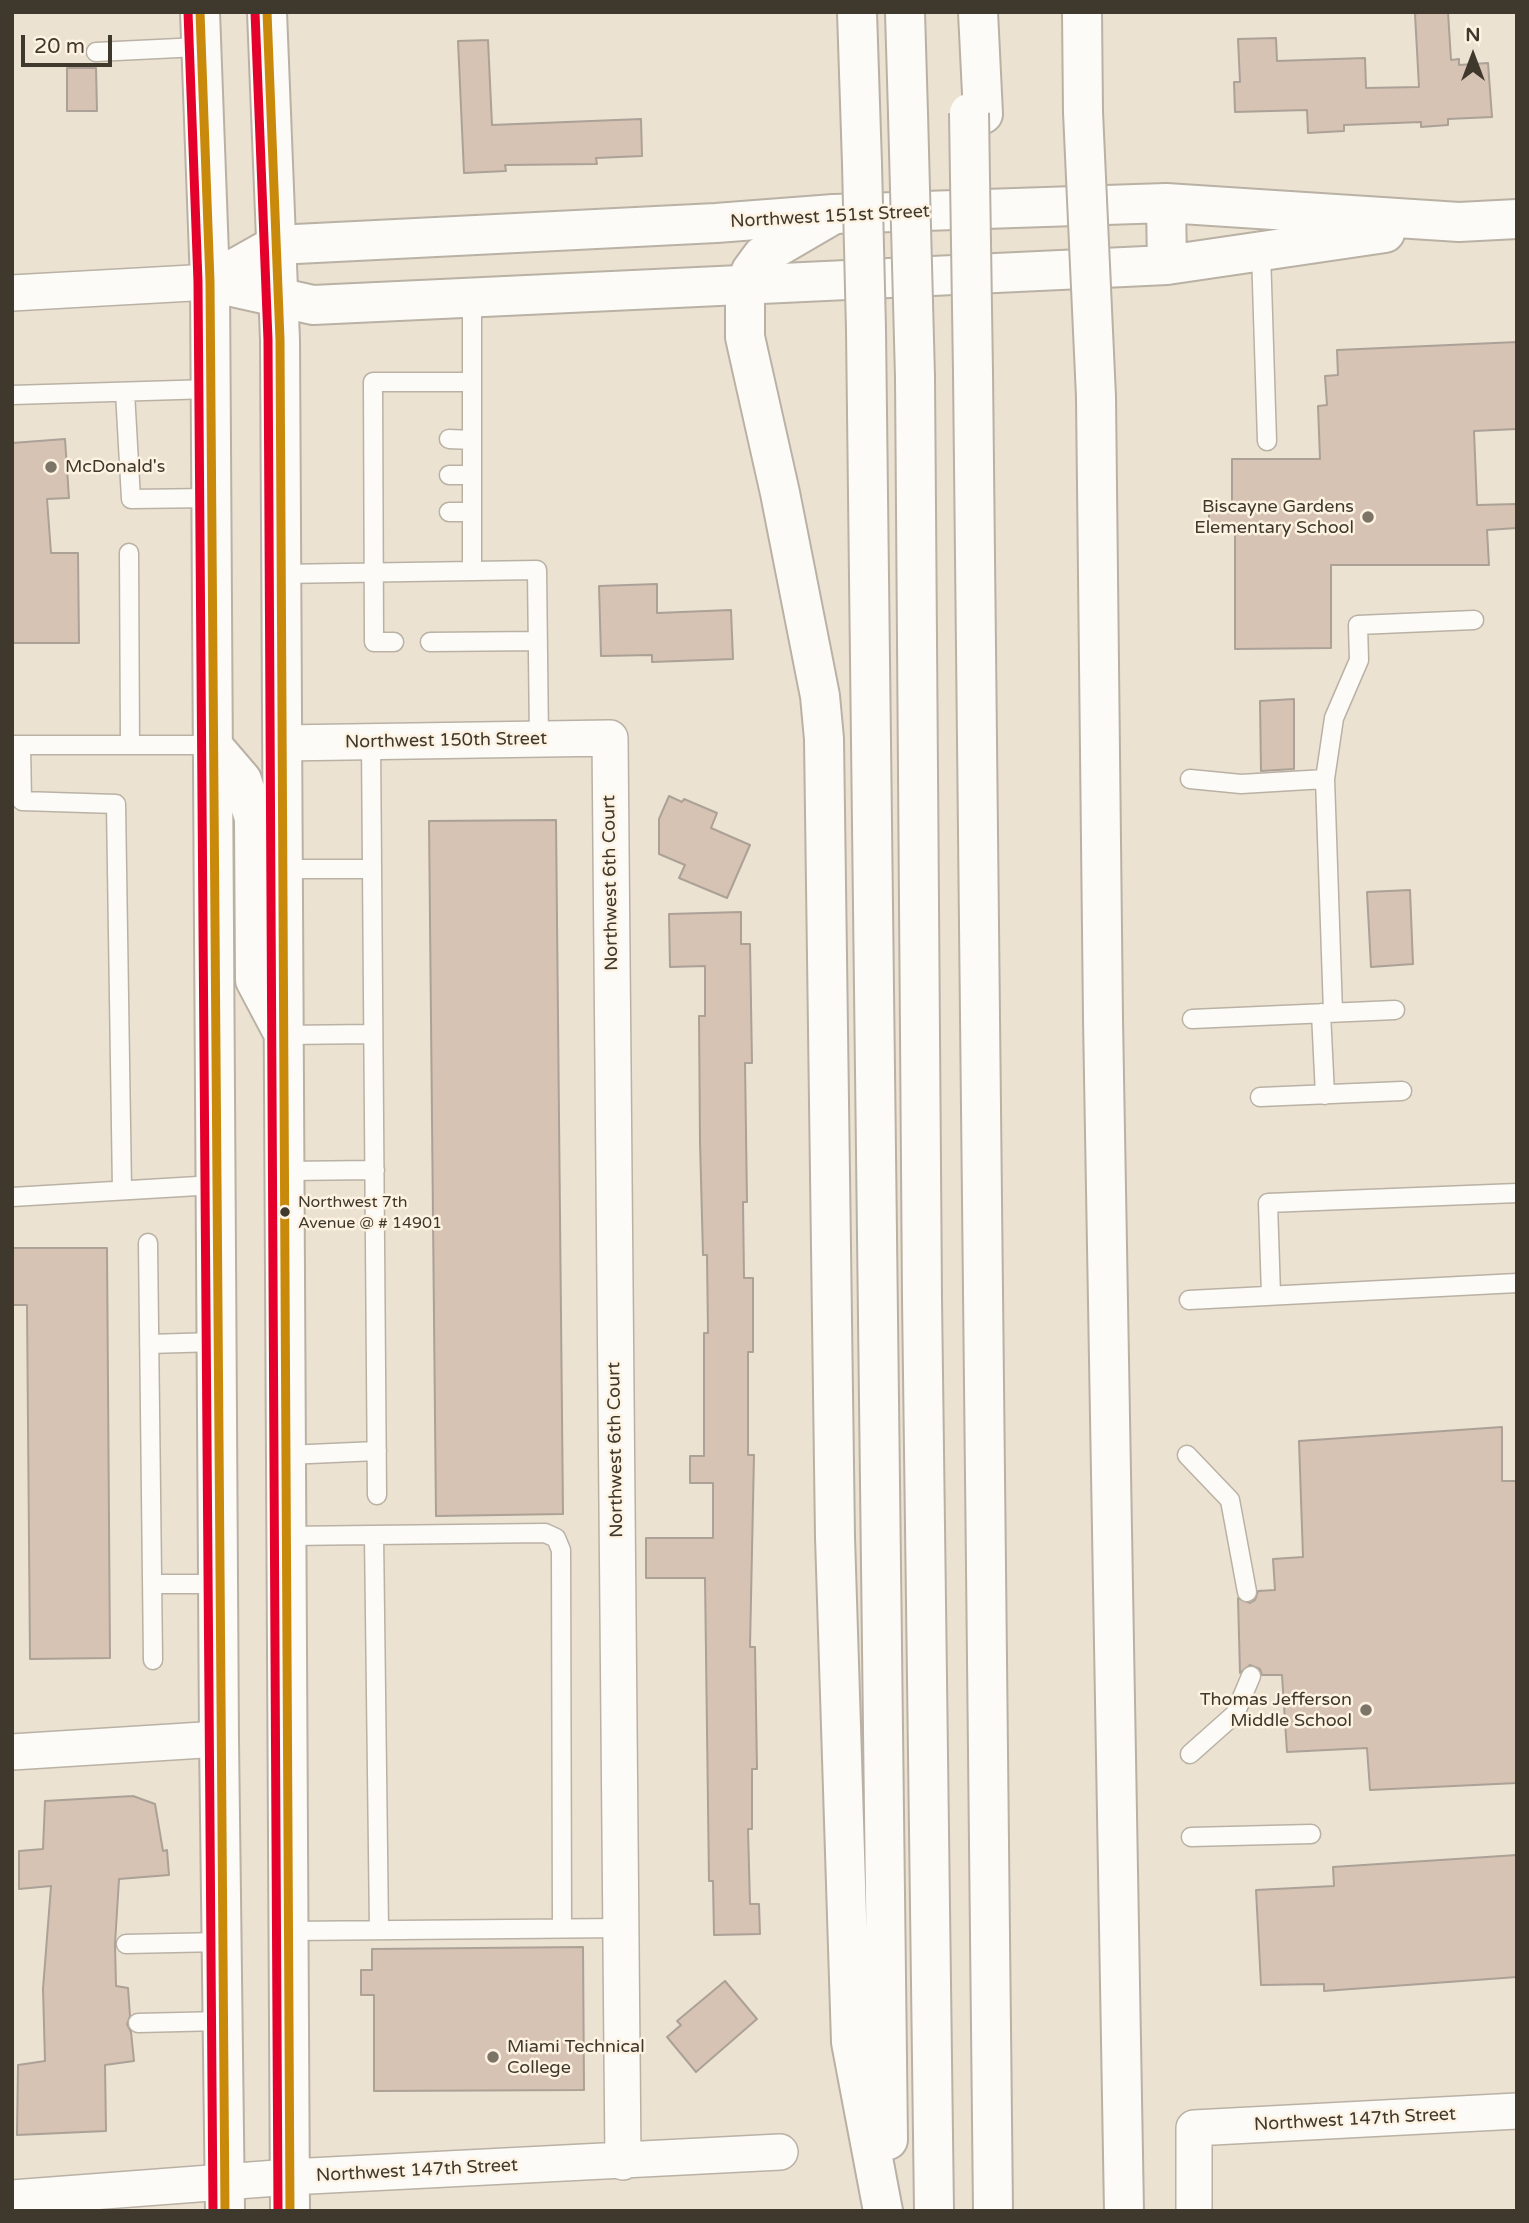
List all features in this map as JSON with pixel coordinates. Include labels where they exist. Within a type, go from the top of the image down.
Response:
[{"type":"main road","points":[[267,12],[279,297],[290,2194]]},
{"type":"main road","points":[[857,12],[866,330],[886,2211]]},
{"type":"main road","points":[[905,12],[915,377],[933,2211]]},
{"type":"main road","points":[[965,12],[976,114]]},
{"type":"main road","points":[[978,12],[976,114],[993,2211]]},
{"type":"main road","points":[[1082,12],[1083,113],[1096,397],[1103,1019],[1124,2211]]},
{"type":"main road","points":[[200,30],[210,282],[219,1739],[225,2197]]},
{"type":"main road","points":[[1166,203],[1167,265]]},
{"type":"main road","name":"Northwest 151st Street","points":[[210,282],[276,245],[716,223],[834,214],[1166,203],[1459,222]]},
{"type":"main road","points":[[834,214],[762,256],[751,271],[745,286],[746,337],[820,695],[824,739],[835,1537],[851,2042],[886,2211]]},
{"type":"main road","name":"Northwest 151st Street","points":[[210,282],[313,305],[745,286],[1167,265],[1459,222],[1517,219]]},
{"type":"main road","points":[[212,745],[242,780],[254,818],[255,980],[284,1035]]},
{"type":"street","name":"Northwest 151st Street","points":[[12,293],[210,282]]},
{"type":"street","name":"Northwest 150th Street","points":[[282,743],[610,738]]},
{"type":"street","name":"Northwest 6th Court","points":[[610,738],[623,2162]]},
{"type":"street","points":[[12,1752],[219,1739]]},
{"type":"street","name":"Northwest 147th Street","points":[[1194,2211],[1194,2128],[1517,2111]]},
{"type":"street","name":"Northwest 147th Street","points":[[12,2198],[290,2194],[623,2162],[780,2152]]},
{"type":"lane","points":[[96,52],[200,30]]},
{"type":"lane","points":[[1261,252],[1267,441]]},
{"type":"lane","points":[[472,299],[472,571]]},
{"type":"lane","points":[[394,642],[374,642],[373,573],[380,513],[380,439],[373,382],[472,382]]},
{"type":"lane","points":[[12,395],[211,389]]},
{"type":"lane","points":[[125,391],[131,499],[211,498]]},
{"type":"lane","points":[[449,439],[472,440]]},
{"type":"lane","points":[[449,475],[472,475]]},
{"type":"lane","points":[[449,512],[472,512]]},
{"type":"lane","points":[[129,553],[130,745]]},
{"type":"lane","points":[[280,573],[537,570],[539,739]]},
{"type":"lane","points":[[1325,1095],[1325,779],[1334,718],[1359,660],[1358,625],[1474,620]]},
{"type":"lane","points":[[430,642],[538,641]]},
{"type":"lane","points":[[371,742],[377,1495]]},
{"type":"lane","points":[[122,1190],[116,804],[22,801],[17,745],[212,745]]},
{"type":"lane","points":[[1189,779],[1241,784],[1325,779]]},
{"type":"lane","points":[[282,869],[372,869]]},
{"type":"lane","points":[[1192,1019],[1395,1010]]},
{"type":"lane","points":[[284,1035],[373,1034]]},
{"type":"lane","points":[[1260,1097],[1402,1091]]},
{"type":"lane","points":[[285,1171],[375,1170]]},
{"type":"lane","points":[[12,1197],[215,1185]]},
{"type":"lane","points":[[1271,1295],[1268,1203],[1517,1193]]},
{"type":"lane","points":[[148,1242],[153,1660]]},
{"type":"lane","points":[[1189,1300],[1517,1283]]},
{"type":"lane","points":[[149,1344],[216,1342]]},
{"type":"lane","points":[[287,1454],[377,1451]]},
{"type":"lane","points":[[1187,1454],[1230,1500],[1247,1592]]},
{"type":"lane","points":[[287,1536],[545,1533],[556,1538],[561,1550],[562,1928]]},
{"type":"lane","points":[[374,1535],[379,1929]]},
{"type":"lane","points":[[152,1584],[218,1584]]},
{"type":"lane","points":[[1190,1754],[1235,1714],[1251,1676]]},
{"type":"lane","points":[[1191,1837],[1311,1834]]},
{"type":"lane","points":[[289,1931],[621,1928]]},
{"type":"lane","points":[[126,1944],[221,1942]]},
{"type":"lane","points":[[138,2023],[222,2021]]},
{"type":"building","points":[[1448,12],[1451,60],[1459,59],[1459,65],[1488,63],[1492,117],[1448,119],[1448,125],[1421,127],[1421,122],[1344,125],[1344,131],[1308,133],[1307,110],[1235,112],[1234,82],[1240,82],[1238,39],[1276,38],[1277,61],[1365,58],[1366,88],[1419,87],[1415,14]]},
{"type":"building","points":[[488,40],[492,125],[641,119],[642,156],[596,158],[597,164],[505,165],[506,171],[464,173],[458,41]]},
{"type":"building","points":[[67,68],[96,68],[97,111],[67,111]]},
{"type":"building","points":[[1517,342],[1517,429],[1474,431],[1477,505],[1517,504],[1517,528],[1487,530],[1489,565],[1331,565],[1331,648],[1235,649],[1235,531],[1209,531],[1209,505],[1232,504],[1232,459],[1320,459],[1318,406],[1327,405],[1325,376],[1338,375],[1337,350]]},
{"type":"building","points":[[65,439],[69,498],[47,499],[51,553],[78,553],[79,643],[12,643],[12,443]]},
{"type":"building","points":[[657,584],[657,613],[731,610],[733,659],[652,662],[652,655],[601,656],[599,586]]},
{"type":"building","points":[[1294,699],[1294,769],[1261,771],[1260,701]]},
{"type":"building","points":[[669,796],[682,802],[684,799],[717,813],[711,828],[750,845],[727,898],[679,878],[685,865],[659,854],[659,819]]},
{"type":"building","points":[[556,820],[563,1514],[436,1516],[429,821]]},
{"type":"building","points":[[1410,890],[1413,964],[1371,967],[1367,892]]},
{"type":"building","points":[[741,912],[741,944],[750,944],[752,1063],[745,1063],[747,1202],[743,1202],[744,1278],[753,1278],[753,1352],[748,1352],[748,1455],[754,1455],[750,1647],[755,1647],[757,1769],[752,1769],[752,1829],[748,1829],[750,1904],[759,1904],[760,1934],[714,1935],[713,1881],[709,1881],[705,1578],[646,1578],[646,1538],[713,1538],[713,1483],[690,1483],[690,1456],[704,1456],[704,1333],[708,1333],[707,1255],[703,1255],[700,1142],[699,1016],[705,1016],[705,966],[670,967],[669,914]]},
{"type":"building","points":[[12,1248],[107,1248],[110,1658],[30,1659],[27,1305],[12,1305]]},
{"type":"building","points":[[1502,1427],[1502,1481],[1517,1481],[1517,1783],[1370,1790],[1367,1748],[1287,1752],[1282,1675],[1262,1675],[1260,1669],[1250,1665],[1240,1673],[1238,1598],[1250,1603],[1255,1600],[1258,1591],[1275,1590],[1273,1559],[1303,1557],[1299,1441]]},
{"type":"building","points":[[133,1796],[155,1804],[163,1851],[167,1850],[169,1875],[119,1879],[115,1944],[116,1986],[128,1988],[130,2016],[127,2024],[131,2032],[134,2061],[105,2065],[106,2131],[17,2135],[18,2065],[45,2061],[43,1989],[51,1886],[19,1889],[19,1851],[43,1849],[45,1801]]},
{"type":"building","points":[[1517,1855],[1517,1977],[1324,1991],[1324,1984],[1261,1985],[1256,1890],[1334,1886],[1333,1867]]},
{"type":"building","points":[[583,1947],[584,2090],[374,2091],[374,1995],[361,1995],[361,1970],[372,1970],[372,1949]]},
{"type":"building","points":[[725,1981],[757,2019],[696,2072],[667,2037],[681,2025],[677,2021]]},
{"type":"transit line","points":[[188,12],[198,282],[213,2211]]},
{"type":"transit line","points":[[200,12],[210,282],[225,2211]]},
{"type":"transit line","points":[[255,12],[268,340],[278,2211]]},
{"type":"transit line","points":[[267,12],[280,340],[290,2211]]},
{"type":"place","name":"McDonald's","points":[[51,467]]},
{"type":"place","name":"Biscayne Gardens Elementary School","points":[[1368,517]]},
{"type":"place","name":"Northwest 7th Avenue @ # 14901","points":[[285,1212]]},
{"type":"place","name":"Thomas Jefferson Middle School","points":[[1366,1710]]},
{"type":"place","name":"Miami Technical College","points":[[493,2057]]}]
